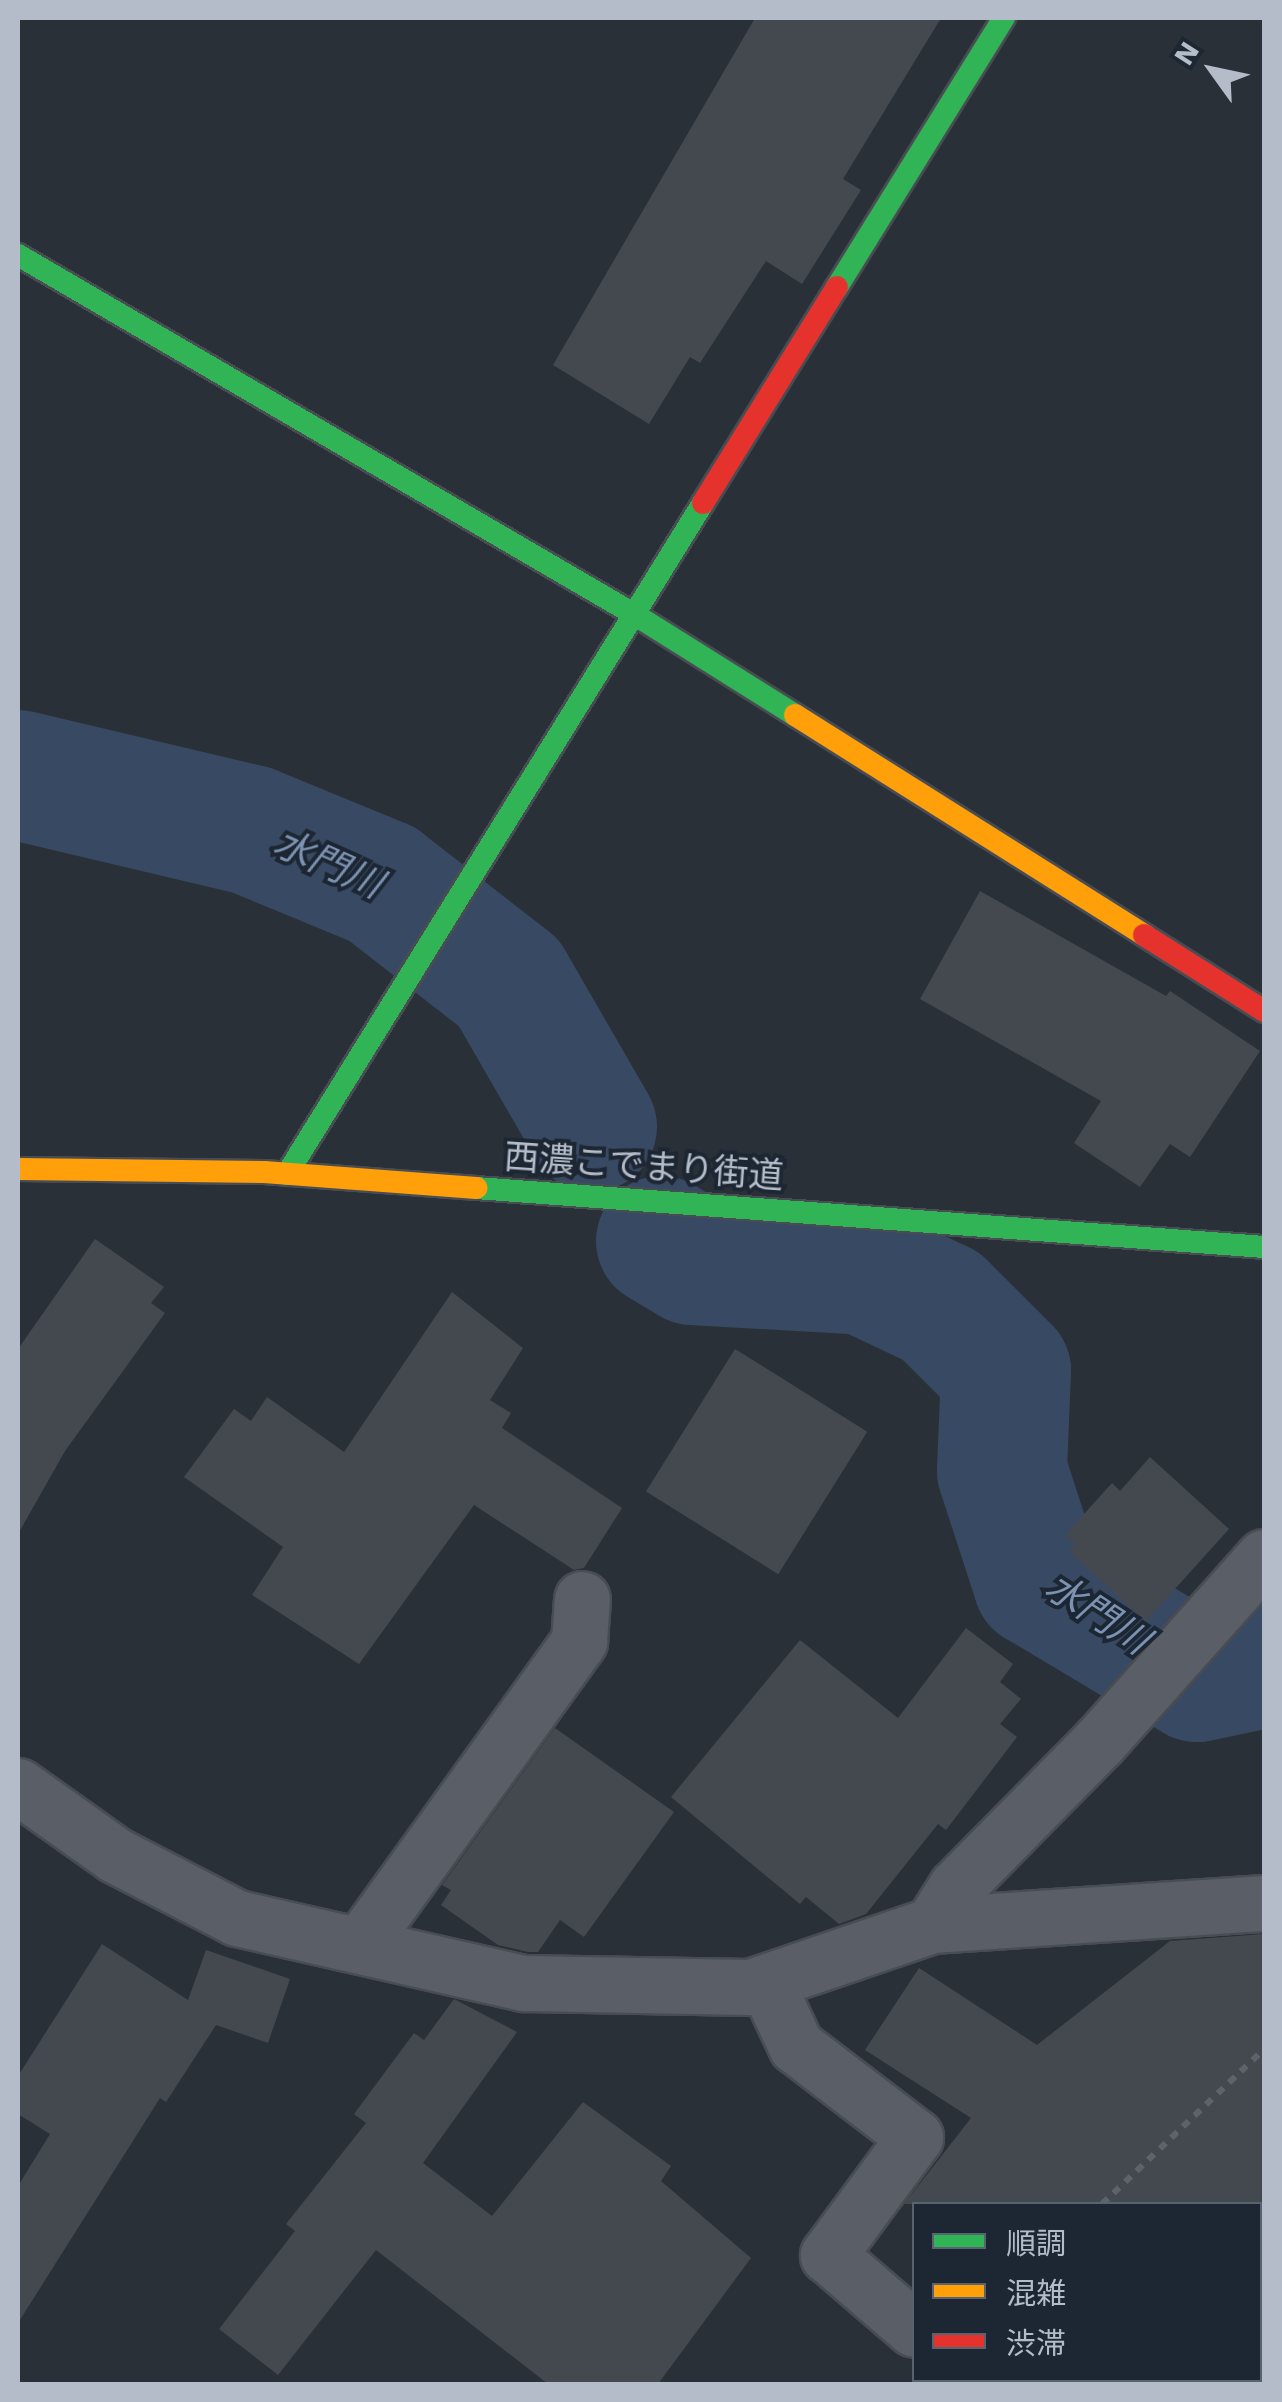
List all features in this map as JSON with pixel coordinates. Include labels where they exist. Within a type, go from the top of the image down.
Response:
[{"type":"street","points":[[287,1174],[1004,18]]},
{"type":"street","points":[[18,255],[636,616],[1264,1011]]},
{"type":"street","name":"西濃こでまり街道","points":[[18,1169],[287,1174],[1264,1248]]},
{"type":"street","points":[[932,1924],[956,1887],[1100,1740],[1264,1557]]},
{"type":"street","points":[[360,1945],[579,1641],[582,1599]]},
{"type":"street","points":[[18,1786],[115,1855],[237,1918],[524,1983],[766,1982],[932,1924],[1264,1903]]},
{"type":"street","points":[[766,1982],[796,2046],[914,2137],[828,2255],[912,2327]]},
{"type":"path","points":[[1104,2202],[1264,2049]]},
{"type":"building","points":[[755,18],[941,18],[843,179],[861,190],[802,284],[766,261],[700,363],[690,357],[649,424],[553,365]]},
{"type":"building","points":[[980,891],[1166,996],[1170,991],[1260,1051],[1190,1157],[1170,1144],[1140,1187],[1074,1143],[1101,1101],[920,999]]},
{"type":"building","points":[[95,1239],[164,1287],[151,1303],[165,1313],[65,1451],[18,1534],[18,1349]]},
{"type":"building","points":[[452,1292],[523,1348],[490,1400],[511,1413],[502,1428],[622,1508],[584,1568],[574,1570],[474,1505],[359,1664],[252,1595],[283,1547],[184,1477],[234,1409],[251,1421],[267,1397],[344,1452]]},
{"type":"building","points":[[735,1349],[867,1432],[778,1574],[646,1491]]},
{"type":"building","points":[[1150,1457],[1229,1529],[1146,1621],[1069,1552],[1075,1544],[1065,1535],[1112,1483],[1120,1491]]},
{"type":"building","points":[[966,1628],[1013,1664],[1000,1682],[1021,1699],[1000,1724],[1017,1737],[946,1830],[938,1824],[866,1914],[839,1924],[806,1897],[800,1904],[671,1797],[800,1640],[898,1718]]},
{"type":"building","points":[[555,1728],[674,1812],[584,1937],[560,1920],[538,1952],[528,1952],[498,1945],[441,1905],[451,1890],[442,1885]]},
{"type":"building","points":[[1264,1934],[1264,2204],[904,2204],[971,2118],[865,2050],[919,1968],[1037,2045],[1170,1941]]},
{"type":"building","points":[[102,1944],[188,2000],[206,1950],[290,1979],[268,2043],[216,2025],[166,2102],[160,2098],[18,2323],[18,2186],[50,2134],[18,2114],[18,2076]]},
{"type":"building","points":[[454,1999],[517,2032],[423,2163],[492,2216],[583,2102],[671,2166],[661,2181],[751,2258],[658,2384],[548,2384],[376,2250],[278,2375],[219,2329],[295,2231],[286,2224],[366,2123],[354,2114],[414,2033],[424,2040]]},
{"type":"waterway","name":"水門川","points":[[18,775],[251,830],[382,884],[509,983],[592,1127]]},
{"type":"waterway","name":"水門川","points":[[661,1241],[693,1260],[865,1270],[941,1306],[1006,1371],[1002,1471],[1038,1582],[1197,1677],[1264,1663]]},
{"type":"traffic: fast","points":[[837,287],[1004,18]]},
{"type":"traffic: fast","points":[[18,255],[637,616],[795,715]]},
{"type":"traffic: fast","points":[[287,1174],[703,503]]},
{"type":"traffic: fast","points":[[476,1188],[1264,1247]]},
{"type":"traffic: slow","points":[[795,715],[1144,935]]},
{"type":"traffic: slow","points":[[18,1169],[264,1172],[476,1188]]},
{"type":"traffic: jam","points":[[703,503],[837,287]]},
{"type":"traffic: jam","points":[[1144,935],[1264,1011]]}]
